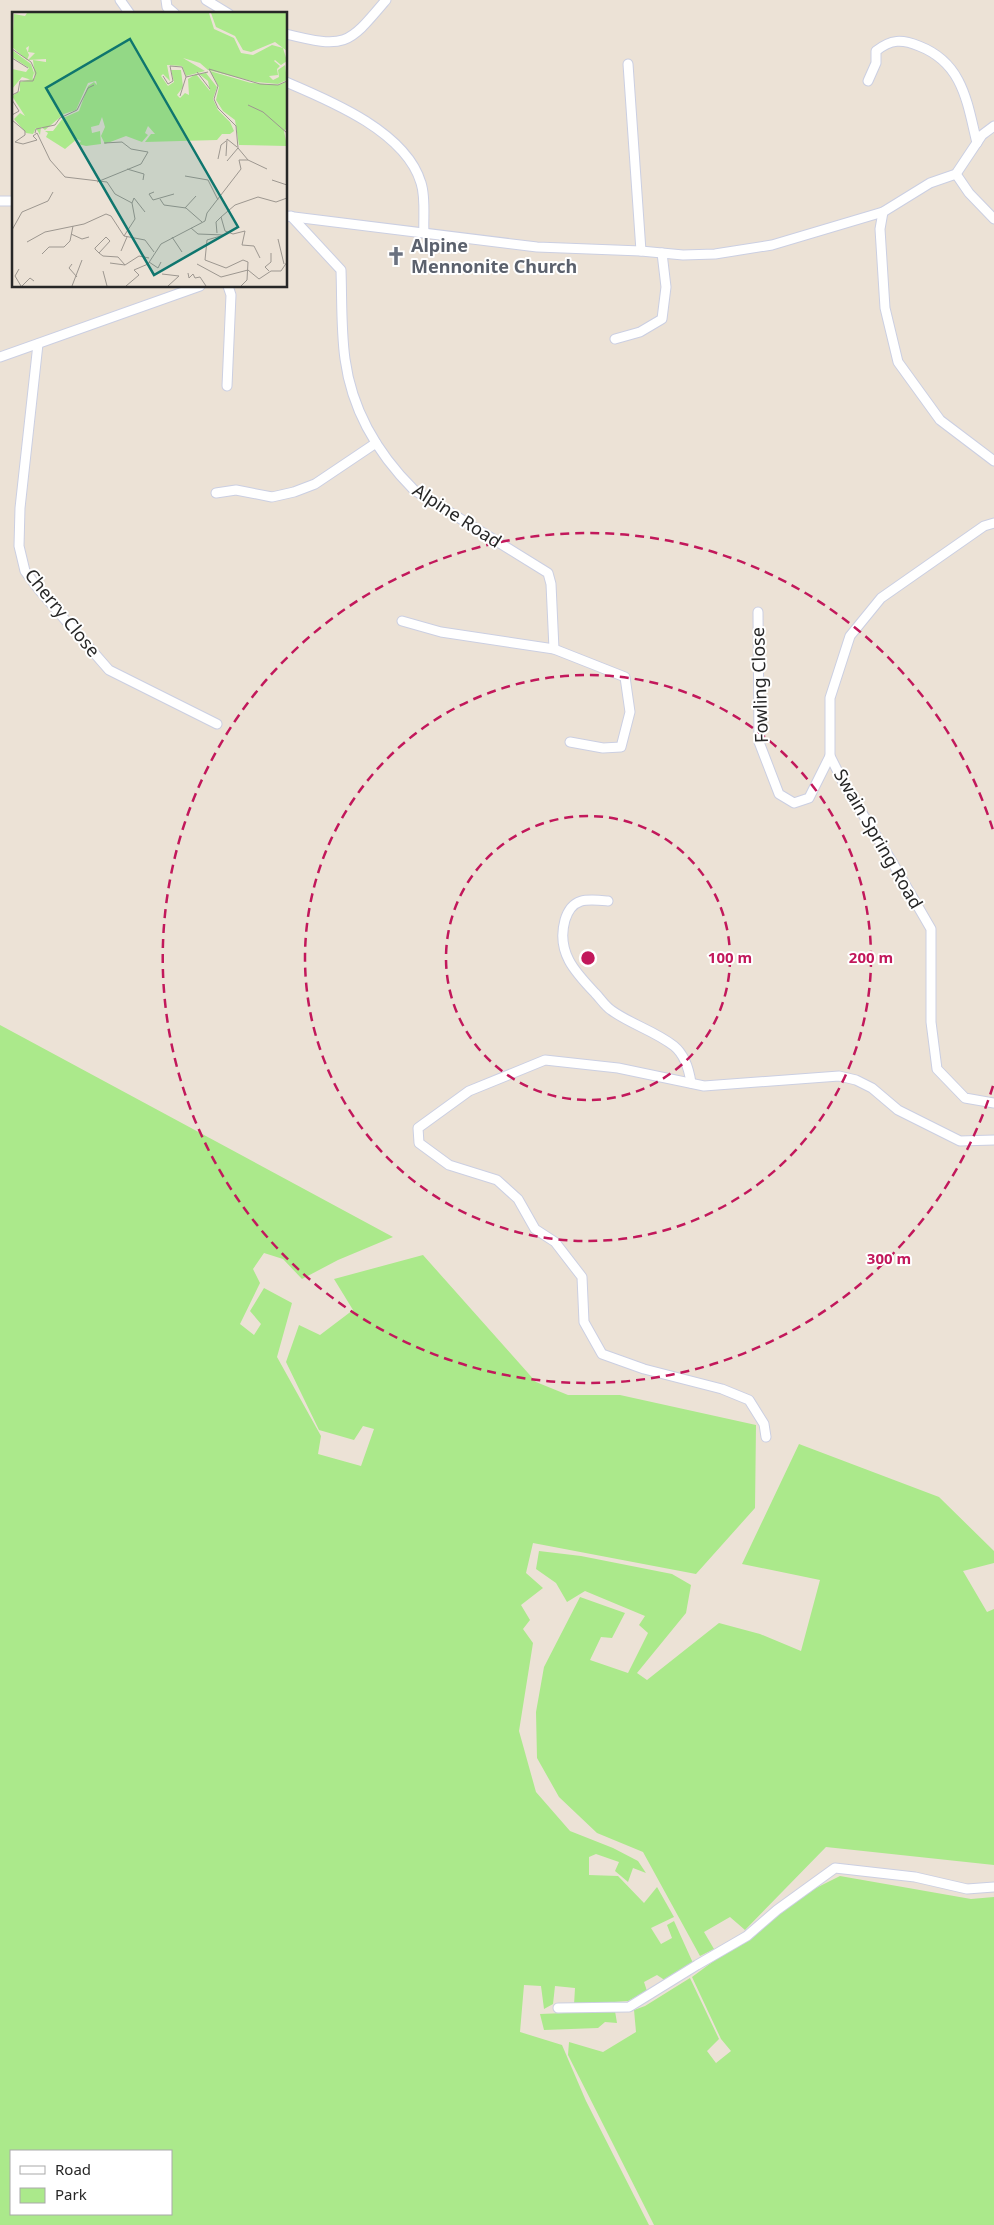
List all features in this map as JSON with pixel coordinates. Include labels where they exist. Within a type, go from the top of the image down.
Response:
[{"type":"street","points":[[120,0],[129,12]]},
{"type":"street","points":[[166,0],[167,7],[173,12]]},
{"type":"street","points":[[206,0],[226,12]]},
{"type":"street","points":[[288,34],[335,43],[344,41],[360,30],[386,0]]},
{"type":"street","points":[[868,81],[876,63],[876,51],[884,44],[895,40],[907,41],[926,48],[952,69],[967,102],[977,143]]},
{"type":"street","points":[[628,64],[641,251]]},
{"type":"street","points":[[288,83],[334,102],[368,123],[393,143],[412,162],[422,184],[424,233]]},
{"type":"street","points":[[289,216],[537,247],[641,251],[683,255],[715,254],[772,245],[882,212],[930,183],[956,174],[986,131],[994,126]]},
{"type":"street","points":[[956,174],[994,220]]},
{"type":"street","points":[[882,212],[880,229],[884,308],[898,362],[940,420],[994,461]]},
{"type":"street","name":"Alpine Road","points":[[289,216],[341,270],[344,358],[352,396],[368,432],[395,471],[414,490],[548,573],[552,584],[554,649]]},
{"type":"street","points":[[614,339],[640,332],[662,319],[666,287],[662,253]]},
{"type":"street","points":[[0,357],[194,288]]},
{"type":"street","points":[[228,386],[231,295],[229,288]]},
{"type":"street","name":"Cherry Close","points":[[38,344],[20,508],[19,546],[25,571],[40,591],[109,670],[217,724]]},
{"type":"street","points":[[216,493],[236,490],[272,497],[294,492],[315,484],[376,443]]},
{"type":"street","name":"Swain Spring Road","points":[[994,523],[984,526],[881,598],[850,636],[830,698],[830,756],[843,782],[931,929],[931,1022],[937,1069],[965,1098],[994,1103]]},
{"type":"street","name":"Fowling Close","points":[[758,612],[759,742],[779,794],[794,802],[809,798],[830,756]]},
{"type":"street","points":[[402,621],[440,632],[554,649],[625,677],[630,712],[622,747],[603,748],[570,742]]},
{"type":"street","points":[[608,900],[584,899],[573,906],[566,918],[562,933],[564,951],[578,975],[610,1009],[674,1047],[689,1066],[691,1083]]},
{"type":"street","points":[[766,1437],[764,1424],[749,1400],[722,1389],[644,1369],[602,1354],[590,1337],[584,1322],[582,1276],[555,1242],[535,1229],[518,1198],[496,1180],[449,1165],[419,1143],[418,1128],[469,1091],[545,1060],[618,1068],[704,1086],[839,1076],[856,1080],[872,1088],[898,1110],[960,1141],[994,1140]]},
{"type":"street","points":[[558,2008],[629,2007],[697,1964],[747,1936],[777,1910],[834,1868],[915,1877],[967,1888],[994,1887]]},
{"type":"green space","points":[[0,1025],[393,1237],[338,1260],[302,1279],[283,1259],[264,1253],[253,1269],[260,1283],[240,1324],[254,1335],[261,1324],[250,1311],[264,1288],[292,1303],[277,1357],[321,1436],[318,1454],[361,1466],[374,1429],[363,1426],[354,1440],[319,1430],[286,1362],[299,1325],[320,1335],[353,1310],[334,1279],[423,1255],[536,1382],[568,1395],[620,1395],[756,1425],[755,1508],[696,1574],[533,1543],[526,1573],[543,1588],[521,1605],[530,1620],[523,1629],[533,1643],[519,1731],[536,1792],[570,1831],[613,1848],[638,1861],[646,1873],[633,1868],[628,1882],[615,1871],[619,1862],[596,1854],[589,1857],[589,1875],[618,1876],[644,1903],[657,1887],[674,1917],[651,1928],[661,1944],[672,1938],[667,1925],[674,1921],[693,1963],[666,1981],[657,1975],[644,1982],[647,1991],[628,2001],[574,2005],[575,1988],[555,1986],[553,2004],[544,2009],[541,1986],[524,1985],[520,2032],[562,2045],[586,2101],[649,2225],[0,2225]]},
{"type":"green space","points":[[799,1444],[939,1497],[994,1551],[994,1563],[963,1571],[987,1612],[994,1609],[994,1865],[826,1847],[745,1930],[730,1917],[704,1932],[714,1949],[700,1956],[643,1852],[597,1833],[559,1797],[537,1758],[536,1712],[544,1667],[580,1597],[625,1613],[612,1638],[601,1637],[590,1660],[628,1673],[648,1633],[639,1625],[645,1616],[585,1591],[567,1602],[556,1583],[536,1569],[539,1551],[581,1556],[672,1574],[691,1585],[686,1613],[637,1673],[647,1680],[719,1623],[760,1634],[801,1651],[820,1580],[742,1564]]},
{"type":"green space","points":[[840,1876],[971,1899],[994,1897],[994,2225],[654,2225],[568,2055],[569,2042],[603,2052],[636,2032],[634,2010],[645,2006],[690,1978],[719,2039],[707,2051],[716,2063],[731,2051],[721,2039],[692,1977],[806,1893]]},
{"type":"green space","points":[[615,2011],[617,2023],[605,2022],[598,2028],[544,2030],[540,2014]]},
{"type":"place","name":"Alpine Mennonite Church","points":[[396,256]]}]
